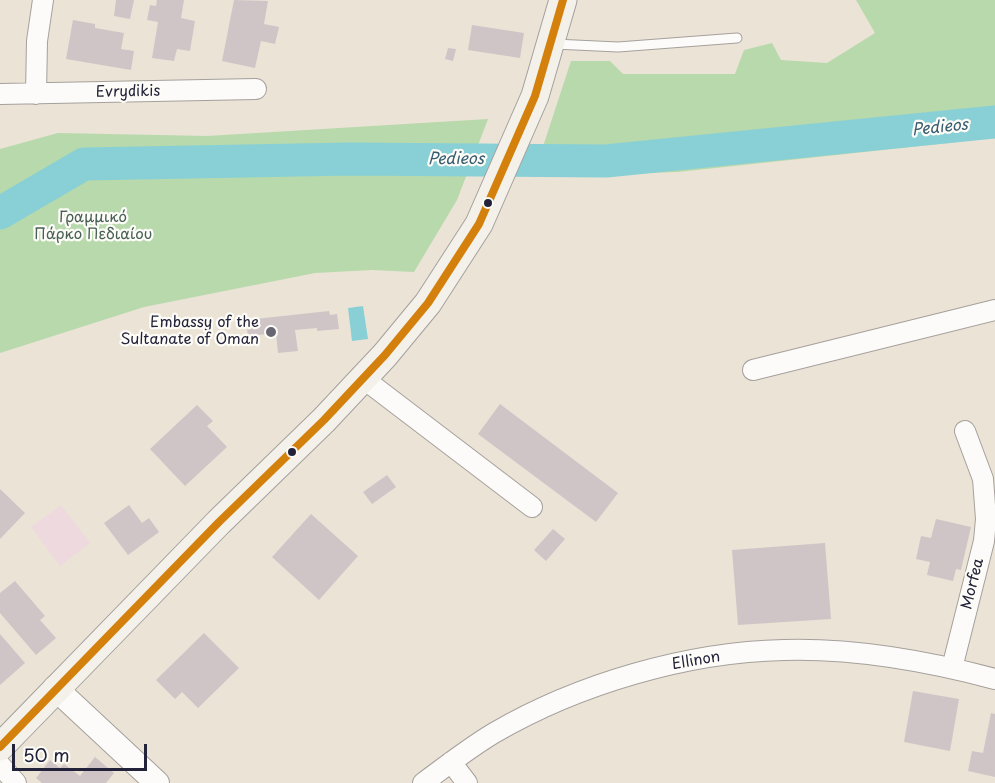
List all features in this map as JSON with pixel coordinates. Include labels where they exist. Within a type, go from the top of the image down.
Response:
[{"type":"main road","points":[[0,747],[219,522],[364,379],[428,303],[479,224],[534,96],[563,0]]},
{"type":"street","points":[[36,94],[37,41],[43,0]]},
{"type":"street","name":"Evrydikis","points":[[0,94],[256,89]]},
{"type":"street","points":[[753,370],[995,310]]},
{"type":"street","points":[[364,379],[532,507]]},
{"type":"street","name":"Morfea","points":[[952,668],[984,541],[986,519],[983,479],[965,431]]},
{"type":"street","name":"Ellinon","points":[[423,783],[492,734],[576,694],[648,670],[695,660],[784,650],[829,651],[860,653],[952,668],[995,679]]},
{"type":"street","points":[[56,688],[157,783]]},
{"type":"street","points":[[451,762],[467,783]]},
{"type":"street","points":[[0,765],[16,783]]},
{"type":"lane","points":[[550,44],[618,47],[737,38]]},
{"type":"shaded area","points":[[61,505],[90,543],[60,566],[31,527]]},
{"type":"green space","points":[[856,0],[995,0],[995,138],[678,172],[533,177],[571,61],[610,61],[623,74],[735,74],[744,50],[772,43],[781,60],[827,63],[875,33]]},
{"type":"green space","name":"Γραμμικό Πάρκο Πεδιαίου","points":[[488,119],[457,200],[414,272],[372,270],[315,273],[144,307],[0,353],[0,149],[58,133],[207,136]]},
{"type":"water","points":[[363,306],[368,339],[352,341],[348,308]]},
{"type":"building","points":[[116,0],[134,0],[130,19],[114,16]]},
{"type":"building","points":[[157,0],[184,0],[181,18],[195,21],[190,51],[177,49],[174,61],[152,58],[158,22],[147,20],[150,5],[156,6]]},
{"type":"building","points":[[234,0],[268,1],[264,24],[279,27],[275,44],[261,41],[255,68],[222,61]]},
{"type":"building","points":[[73,20],[95,24],[95,28],[124,33],[121,49],[134,51],[131,70],[66,59]]},
{"type":"building","points":[[472,25],[524,33],[520,58],[468,50]]},
{"type":"building","points":[[448,48],[456,49],[453,61],[445,59]]},
{"type":"building","name":"Embassy of the Sultanate of Oman","points":[[329,311],[330,315],[337,314],[339,329],[295,330],[298,351],[278,353],[276,333],[248,336],[246,320]]},
{"type":"building","points":[[500,404],[618,493],[596,522],[478,434]]},
{"type":"building","points":[[197,405],[213,421],[207,426],[227,447],[185,486],[150,449]]},
{"type":"building","points":[[387,475],[396,487],[372,504],[363,492]]},
{"type":"building","points":[[0,489],[25,513],[0,539]]},
{"type":"building","points":[[129,505],[142,523],[149,518],[159,532],[128,555],[104,523]]},
{"type":"building","points":[[311,514],[358,556],[319,600],[272,557]]},
{"type":"building","points":[[936,519],[971,527],[961,570],[956,569],[953,581],[927,575],[930,562],[916,559],[921,536],[931,538]]},
{"type":"building","points":[[553,529],[565,539],[546,561],[534,550]]},
{"type":"building","points":[[825,543],[831,619],[738,625],[732,550]]},
{"type":"building","points":[[15,581],[45,616],[40,620],[56,638],[36,655],[0,613],[0,593]]},
{"type":"building","points":[[204,633],[239,668],[198,708],[182,692],[175,699],[156,680]]},
{"type":"building","points":[[0,634],[25,663],[0,685]]},
{"type":"building","points":[[913,691],[959,699],[950,751],[904,742]]},
{"type":"building","points":[[991,713],[995,714],[995,777],[968,771],[972,751],[983,753]]},
{"type":"building","points":[[95,757],[114,773],[106,783],[42,783],[36,778],[50,760],[60,768],[64,764],[80,776]]},
{"type":"waterway","name":"Pedieos","points":[[0,213],[84,164],[351,159],[606,161],[995,122]]},
{"type":"transit line","points":[[0,747],[219,522],[324,420],[385,355],[428,303],[479,224],[535,96],[563,0]]},
{"type":"place","name":"Embassy of the Sultanate of Oman","points":[[271,332]]}]
